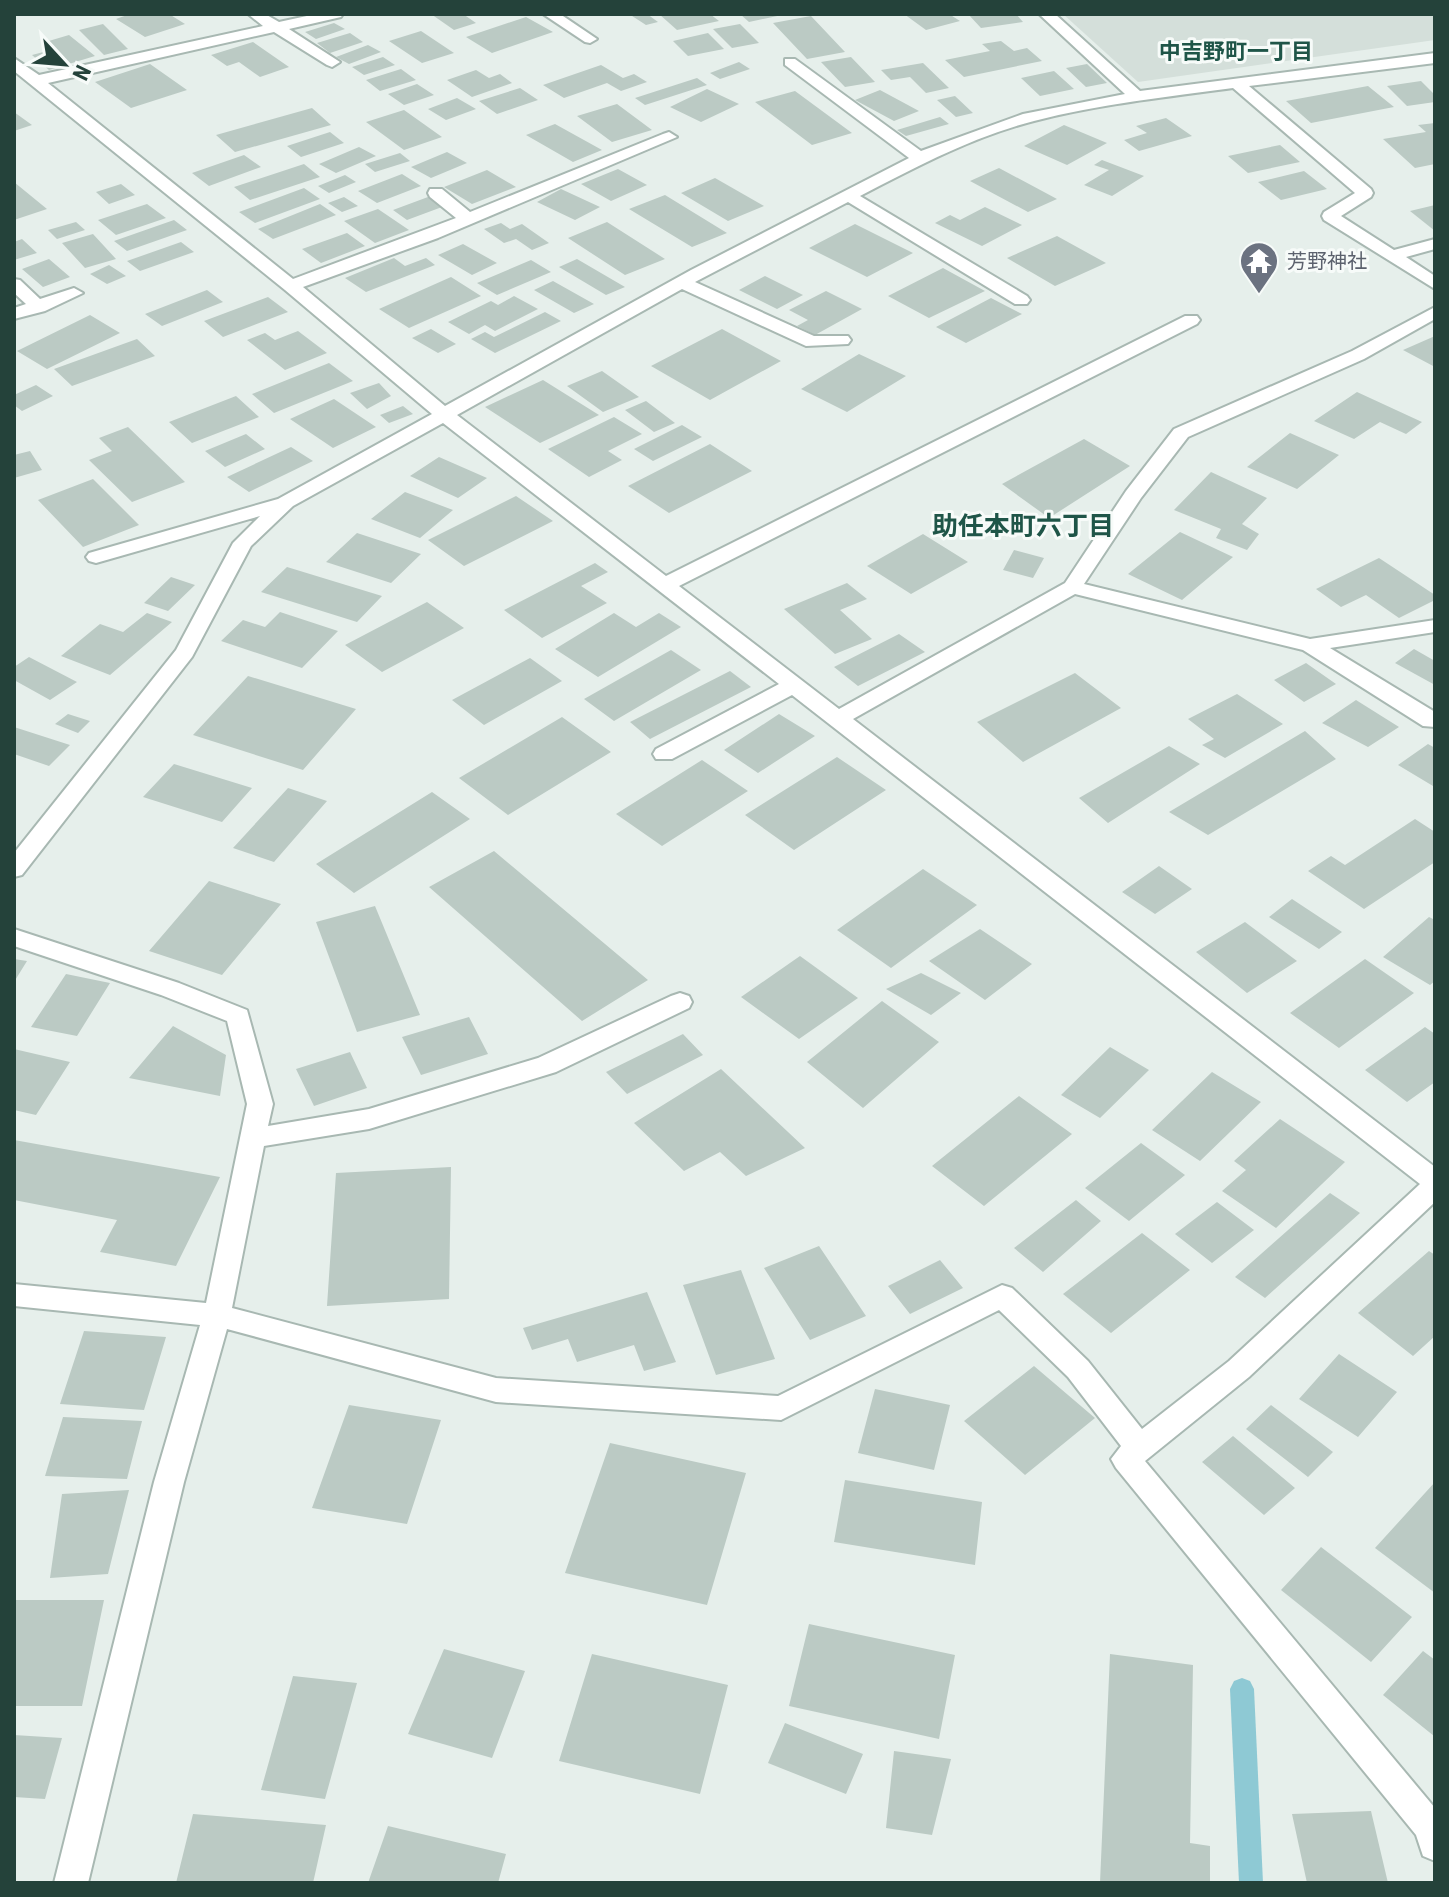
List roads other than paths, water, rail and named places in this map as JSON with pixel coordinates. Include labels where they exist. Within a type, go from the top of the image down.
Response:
[{"type":"street","points":[[255,14],[332,62]]},
{"type":"street","points":[[39,80],[336,14]]},
{"type":"street","points":[[550,14],[590,39]]},
{"type":"street","points":[[1046,14],[1137,96]]},
{"type":"street","points":[[96,557],[286,502],[682,283],[938,149],[1029,117],[1137,96],[1435,58]]},
{"type":"street","points":[[790,62],[921,159]]},
{"type":"street","points":[[14,63],[39,80],[446,416],[1435,1184],[1239,1369],[1126,1459],[1431,1828],[1435,1845]]},
{"type":"street","points":[[1236,83],[1365,193],[1330,216],[1435,284]]},
{"type":"street","points":[[291,286],[468,219],[669,137]]},
{"type":"street","points":[[436,193],[468,219]]},
{"type":"street","points":[[849,196],[1021,300]]},
{"type":"street","points":[[1391,256],[1435,244]]},
{"type":"street","points":[[682,283],[812,342],[842,340]]},
{"type":"street","points":[[14,284],[39,307]]},
{"type":"street","points":[[14,314],[74,293]]},
{"type":"street","points":[[837,719],[1072,587],[1133,495],[1181,433],[1358,355],[1435,312]]},
{"type":"street","points":[[665,585],[1191,320]]},
{"type":"street","points":[[14,869],[185,652],[243,543],[286,502]]},
{"type":"street","points":[[1072,587],[1310,645],[1431,721],[1435,719]]},
{"type":"street","points":[[1310,645],[1435,626]]},
{"type":"street","points":[[664,754],[794,685]]},
{"type":"street","points":[[14,937],[170,989],[238,1016],[260,1104],[217,1315],[169,1482],[71,1883]]},
{"type":"street","points":[[253,1138],[369,1119],[547,1065],[680,1002]]},
{"type":"street","points":[[14,1295],[217,1315],[496,1390],[781,1408],[1002,1296],[1078,1369],[1139,1447]]},
{"type":"waterway","points":[[1242,1689],[1251,1883]]},
{"type":"place","name":"芳野神社","points":[[1259,295]]},
{"type":"district","name":"中吉野町一丁目","points":[[1236,51]]},
{"type":"district","name":"助任本町六丁目","points":[[1023,526]]}]
